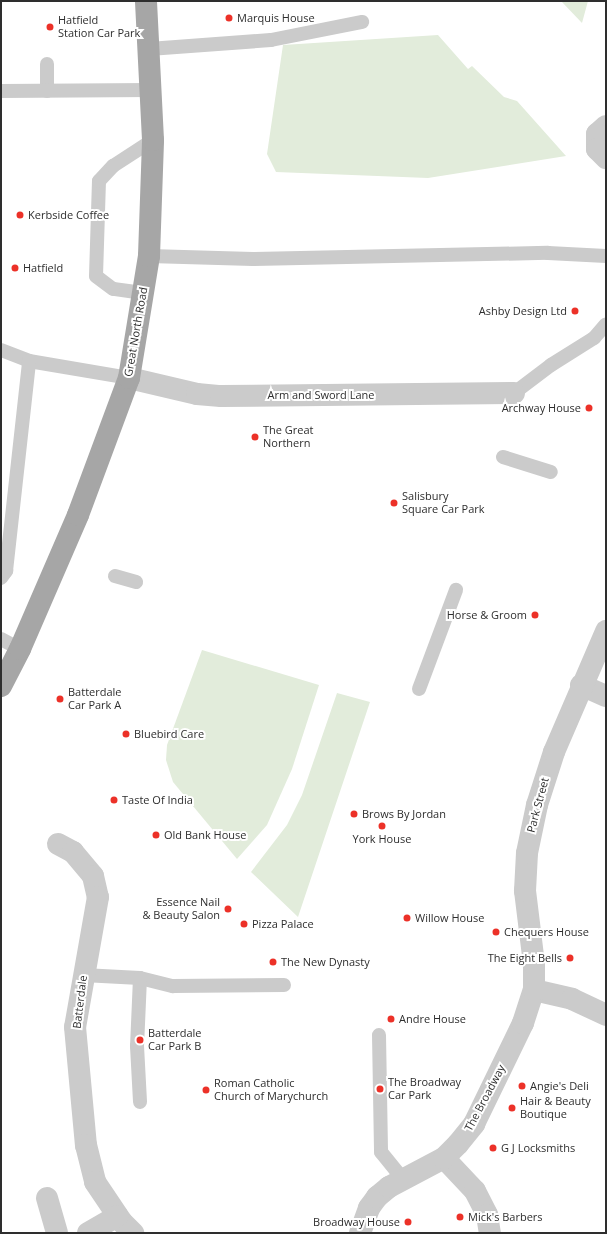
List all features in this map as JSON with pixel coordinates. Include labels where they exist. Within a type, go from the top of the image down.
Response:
[{"type":"main road","name":"Great North Road","points":[[1,686],[20,649],[93,479],[108,430],[129,378],[149,256],[153,140],[146,1]]},
{"type":"street","points":[[606,126],[597,134],[597,149],[606,158]]},
{"type":"street","name":"Arm and Sword Lane","points":[[129,378],[196,394],[221,396],[514,393]]},
{"type":"street","name":"Park Street","points":[[534,990],[534,964],[525,891],[527,853],[537,805],[554,752],[581,686],[606,631]]},
{"type":"street","points":[[581,686],[606,696]]},
{"type":"street","name":"Batterdale","points":[[58,844],[73,852],[92,876],[98,897],[75,1027],[86,1145],[95,1182],[118,1216],[133,1233]]},
{"type":"street","points":[[534,990],[572,999],[606,1015]]},
{"type":"street","name":"The Broadway","points":[[360,1233],[369,1208],[377,1197],[444,1158],[474,1124],[523,1023],[534,990]]},
{"type":"street","points":[[444,1158],[475,1191],[487,1215],[490,1233]]},
{"type":"street","points":[[47,1198],[57,1233]]},
{"type":"street","points":[[88,1233],[118,1216]]},
{"type":"lane","points":[[149,49],[271,40],[362,22]]},
{"type":"lane","points":[[47,64],[47,91]]},
{"type":"lane","points":[[1,91],[151,90]]},
{"type":"lane","points":[[143,293],[113,289],[96,276],[99,180],[113,166],[153,140]]},
{"type":"lane","points":[[149,256],[253,259],[548,253],[606,256]]},
{"type":"lane","points":[[514,393],[551,365],[594,338],[606,324]]},
{"type":"lane","points":[[1,350],[29,361],[129,378]]},
{"type":"lane","points":[[1,578],[6,571],[29,361]]},
{"type":"lane","points":[[503,456],[551,472]]},
{"type":"lane","points":[[115,576],[136,582]]},
{"type":"lane","points":[[419,689],[456,590]]},
{"type":"lane","points":[[1,639],[20,649]]},
{"type":"lane","points":[[83,975],[140,978],[172,986],[284,986]]},
{"type":"lane","points":[[140,978],[137,1046],[140,1102]]},
{"type":"lane","points":[[379,1036],[381,1152],[404,1180]]},
{"type":"green space","points":[[561,1],[588,1],[582,23]]},
{"type":"green space","points":[[438,35],[468,69],[472,66],[504,97],[517,101],[566,156],[428,178],[276,172],[267,154],[283,45]]},
{"type":"green space","points":[[202,650],[319,685],[292,769],[267,825],[237,859],[173,782],[166,760],[167,745]]},
{"type":"green space","points":[[337,693],[370,702],[298,917],[251,872],[287,825],[302,795]]},
{"type":"place","name":"Marquis House","points":[[229,18]]},
{"type":"place","name":"Hatfield Station Car Park","points":[[50,27]]},
{"type":"place","name":"Kerbside Coffee","points":[[20,215]]},
{"type":"place","name":"Hatfield","points":[[15,268]]},
{"type":"place","name":"Ashby Design Ltd","points":[[575,311]]},
{"type":"place","name":"Archway House","points":[[589,408]]},
{"type":"place","name":"The Great Northern","points":[[255,437]]},
{"type":"place","name":"Salisbury Square Car Park","points":[[394,503]]},
{"type":"place","name":"Horse & Groom","points":[[535,615]]},
{"type":"place","name":"Batterdale Car Park A","points":[[60,699]]},
{"type":"place","name":"Bluebird Care","points":[[126,734]]},
{"type":"place","name":"Taste Of India","points":[[114,800]]},
{"type":"place","name":"Brows By Jordan","points":[[354,814]]},
{"type":"place","name":"York House","points":[[382,826]]},
{"type":"place","name":"Old Bank House","points":[[156,835]]},
{"type":"place","name":"Essence Nail & Beauty Salon","points":[[228,909]]},
{"type":"place","name":"Willow House","points":[[407,918]]},
{"type":"place","name":"Pizza Palace","points":[[244,924]]},
{"type":"place","name":"Chequers House","points":[[496,932]]},
{"type":"place","name":"The Eight Bells","points":[[570,958]]},
{"type":"place","name":"The New Dynasty","points":[[273,962]]},
{"type":"place","name":"Andre House","points":[[391,1019]]},
{"type":"place","name":"Batterdale Car Park B","points":[[140,1040]]},
{"type":"place","name":"Angie's Deli","points":[[522,1086]]},
{"type":"place","name":"The Broadway Car Park","points":[[380,1089]]},
{"type":"place","name":"Roman Catholic Church of Marychurch","points":[[206,1090]]},
{"type":"place","name":"Hair & Beauty Boutique","points":[[512,1108]]},
{"type":"place","name":"G J Locksmiths","points":[[493,1148]]},
{"type":"place","name":"Mick's Barbers","points":[[460,1217]]},
{"type":"place","name":"Broadway House","points":[[408,1222]]}]
